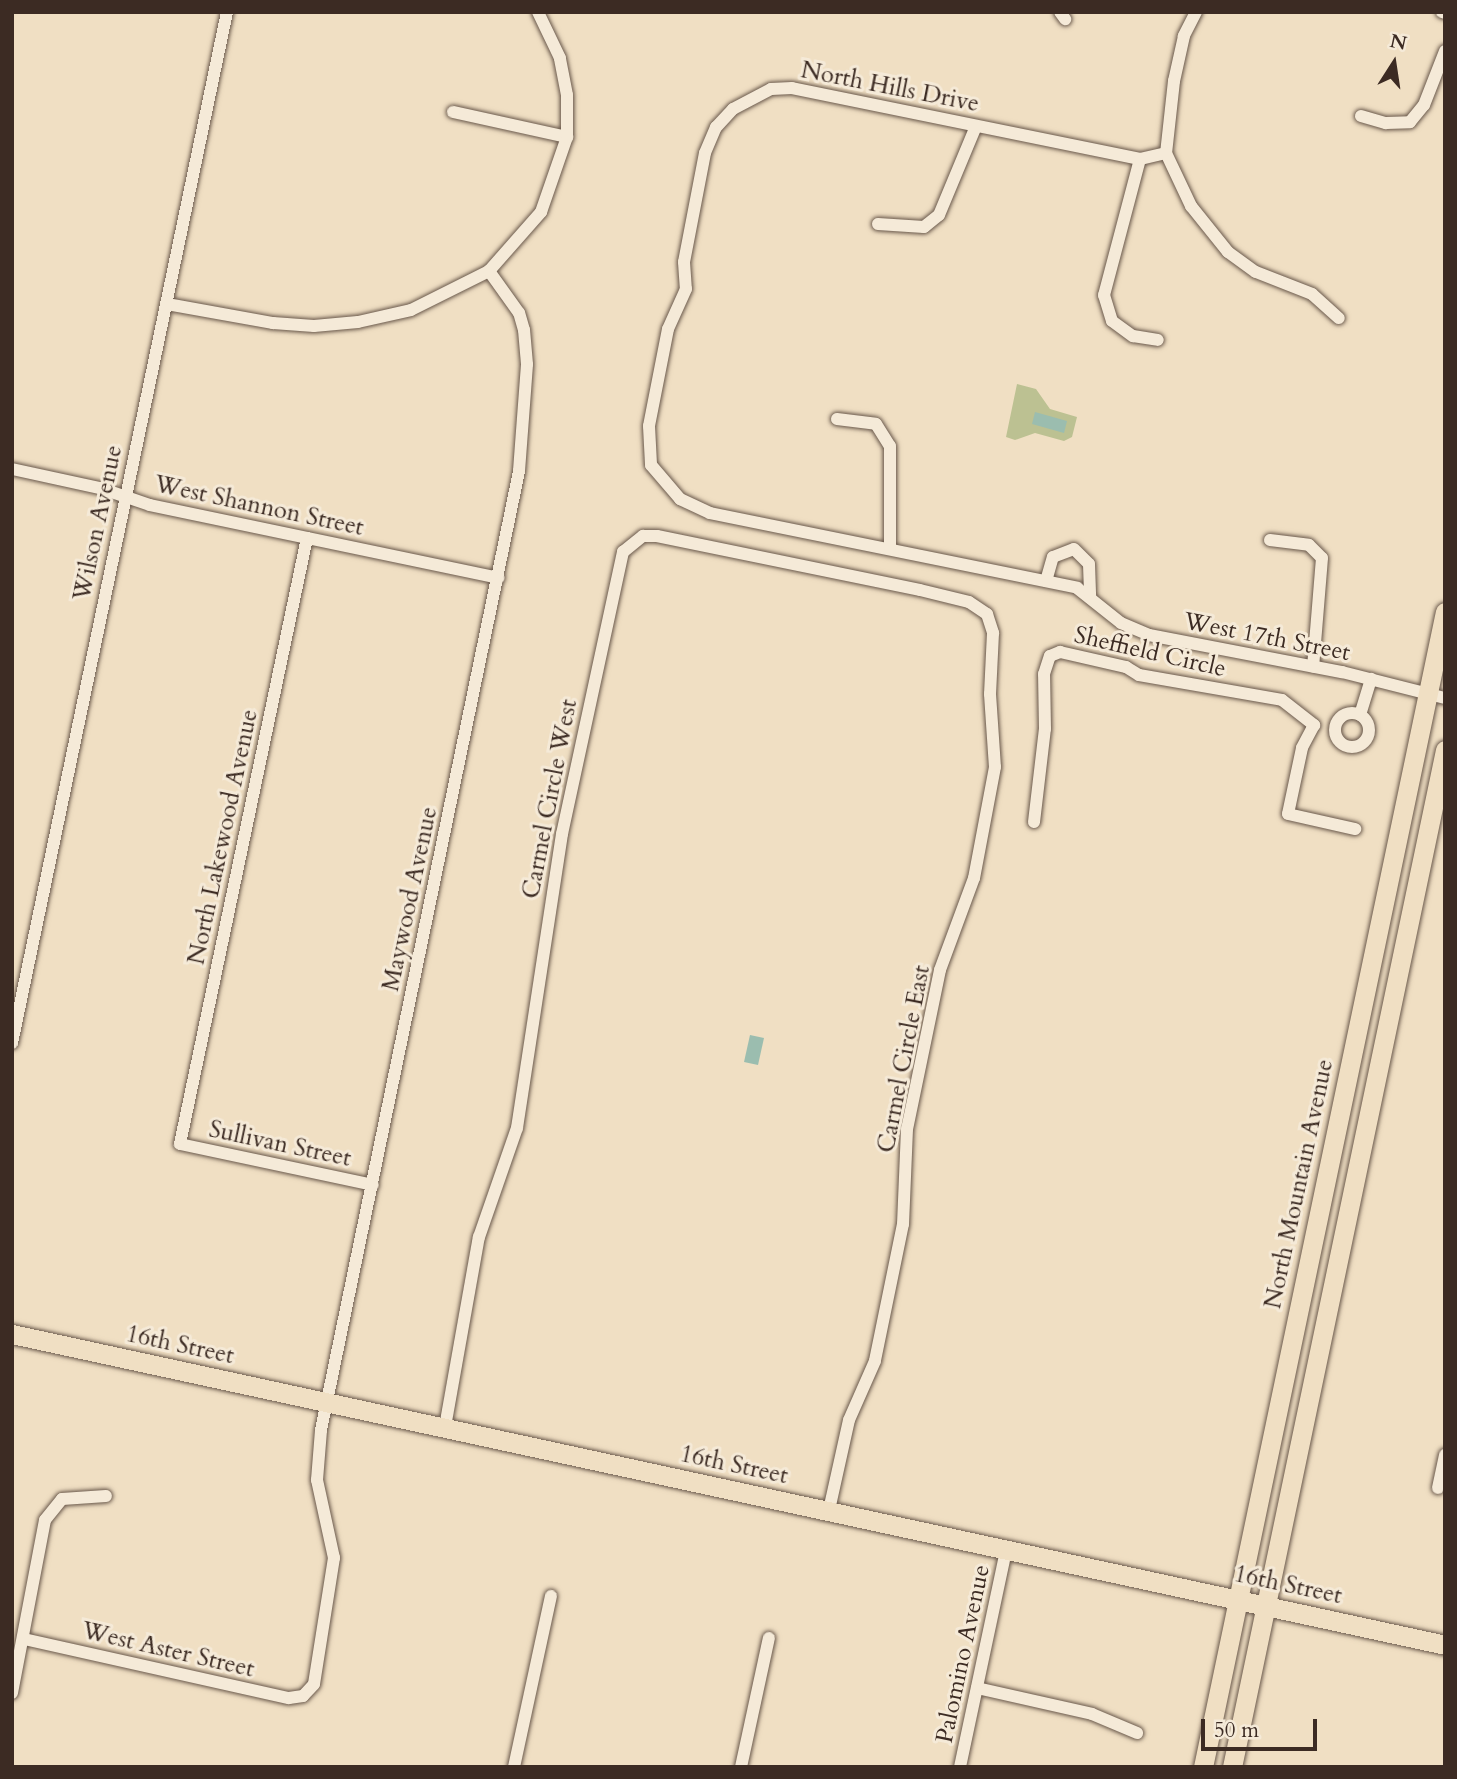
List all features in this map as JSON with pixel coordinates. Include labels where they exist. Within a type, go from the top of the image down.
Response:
[{"type":"main road","name":"North Mountain Avenue","points":[[1203,1767],[1336,1120],[1436,696],[1445,612]]},
{"type":"main road","points":[[1233,1767],[1363,1128],[1445,750]]},
{"type":"main road","points":[[1336,1120],[1363,1128]]},
{"type":"main road","name":"16th Street","points":[[12,1334],[1445,1645]]},
{"type":"street","name":"Wilson Avenue","points":[[12,1043],[227,12]]},
{"type":"street","points":[[167,304],[273,323],[314,326],[358,322],[411,310],[489,271],[541,212],[567,137],[567,95],[560,58],[538,12]]},
{"type":"street","points":[[1196,12],[1184,36],[1174,81],[1166,153],[1191,206],[1228,252],[1256,272],[1312,294],[1339,318]]},
{"type":"street","points":[[1361,116],[1386,123],[1410,122],[1424,105],[1445,51]]},
{"type":"street","name":"North Hills Drive","points":[[985,568],[710,513],[680,499],[651,465],[647,442],[663,353],[685,289],[687,242],[705,153],[716,127],[733,108],[771,89],[792,88],[1139,159],[1166,153]]},
{"type":"street","points":[[453,112],[567,137]]},
{"type":"street","points":[[878,224],[923,228],[939,215],[976,126]]},
{"type":"street","points":[[1139,159],[1104,295],[1112,321],[1133,336],[1158,340]]},
{"type":"street","name":"Maywood Avenue","points":[[303,1696],[314,1684],[319,1665],[334,1558],[317,1480],[327,1402],[519,471],[527,364],[519,313],[489,271]]},
{"type":"street","points":[[838,419],[876,425],[890,446],[890,549]]},
{"type":"street","name":"West Shannon Street","points":[[12,469],[307,538],[498,578]]},
{"type":"street","name":"Carmel Circle West","points":[[445,1427],[479,1237],[517,1128],[562,834],[623,552],[643,536],[657,536],[920,590],[968,602],[987,614]]},
{"type":"street","name":"North Lakewood Avenue","points":[[180,1144],[307,538]]},
{"type":"street","points":[[1270,540],[1309,545],[1322,558],[1313,667]]},
{"type":"street","points":[[1046,581],[1053,557],[1074,549],[1089,564],[1090,598]]},
{"type":"street","name":"West 17th Street","points":[[985,568],[1077,588],[1121,623],[1149,635],[1371,679],[1436,696]]},
{"type":"street","name":"Carmel Circle East","points":[[828,1510],[849,1420],[875,1361],[903,1224],[909,1116],[940,970],[974,878],[991,798],[993,634],[987,614]]},
{"type":"street","name":"Sheffield Circle","points":[[1034,822],[1044,740],[1044,674],[1050,656],[1060,652],[1164,681],[1282,700],[1314,725]]},
{"type":"street","points":[[1360,715],[1342,717],[1335,728],[1339,741],[1357,747],[1369,732],[1360,715],[1371,679]]},
{"type":"street","points":[[1335,728],[1314,725],[1302,748],[1288,814],[1354,829]]},
{"type":"street","name":"Sullivan Street","points":[[180,1144],[373,1185]]},
{"type":"street","points":[[1438,1488],[1445,1455]]},
{"type":"street","points":[[12,1693],[45,1520],[62,1499],[106,1496]]},
{"type":"street","name":"Palomino Avenue","points":[[960,1767],[1006,1550]]},
{"type":"street","points":[[514,1767],[551,1595]]},
{"type":"street","points":[[741,1767],[769,1638]]},
{"type":"street","name":"West Aster Street","points":[[24,1639],[272,1695],[303,1696]]},
{"type":"street","points":[[977,1688],[1092,1714],[1137,1733]]},
{"type":"green space","points":[[1017,384],[1036,389],[1050,409],[1077,417],[1072,437],[1064,441],[1035,433],[1015,440],[1006,437]]},
{"type":"shaded area","points":[[1035,412],[1067,421],[1064,433],[1032,424]]},
{"type":"shaded area","points":[[750,1035],[764,1038],[758,1065],[744,1062]]}]
